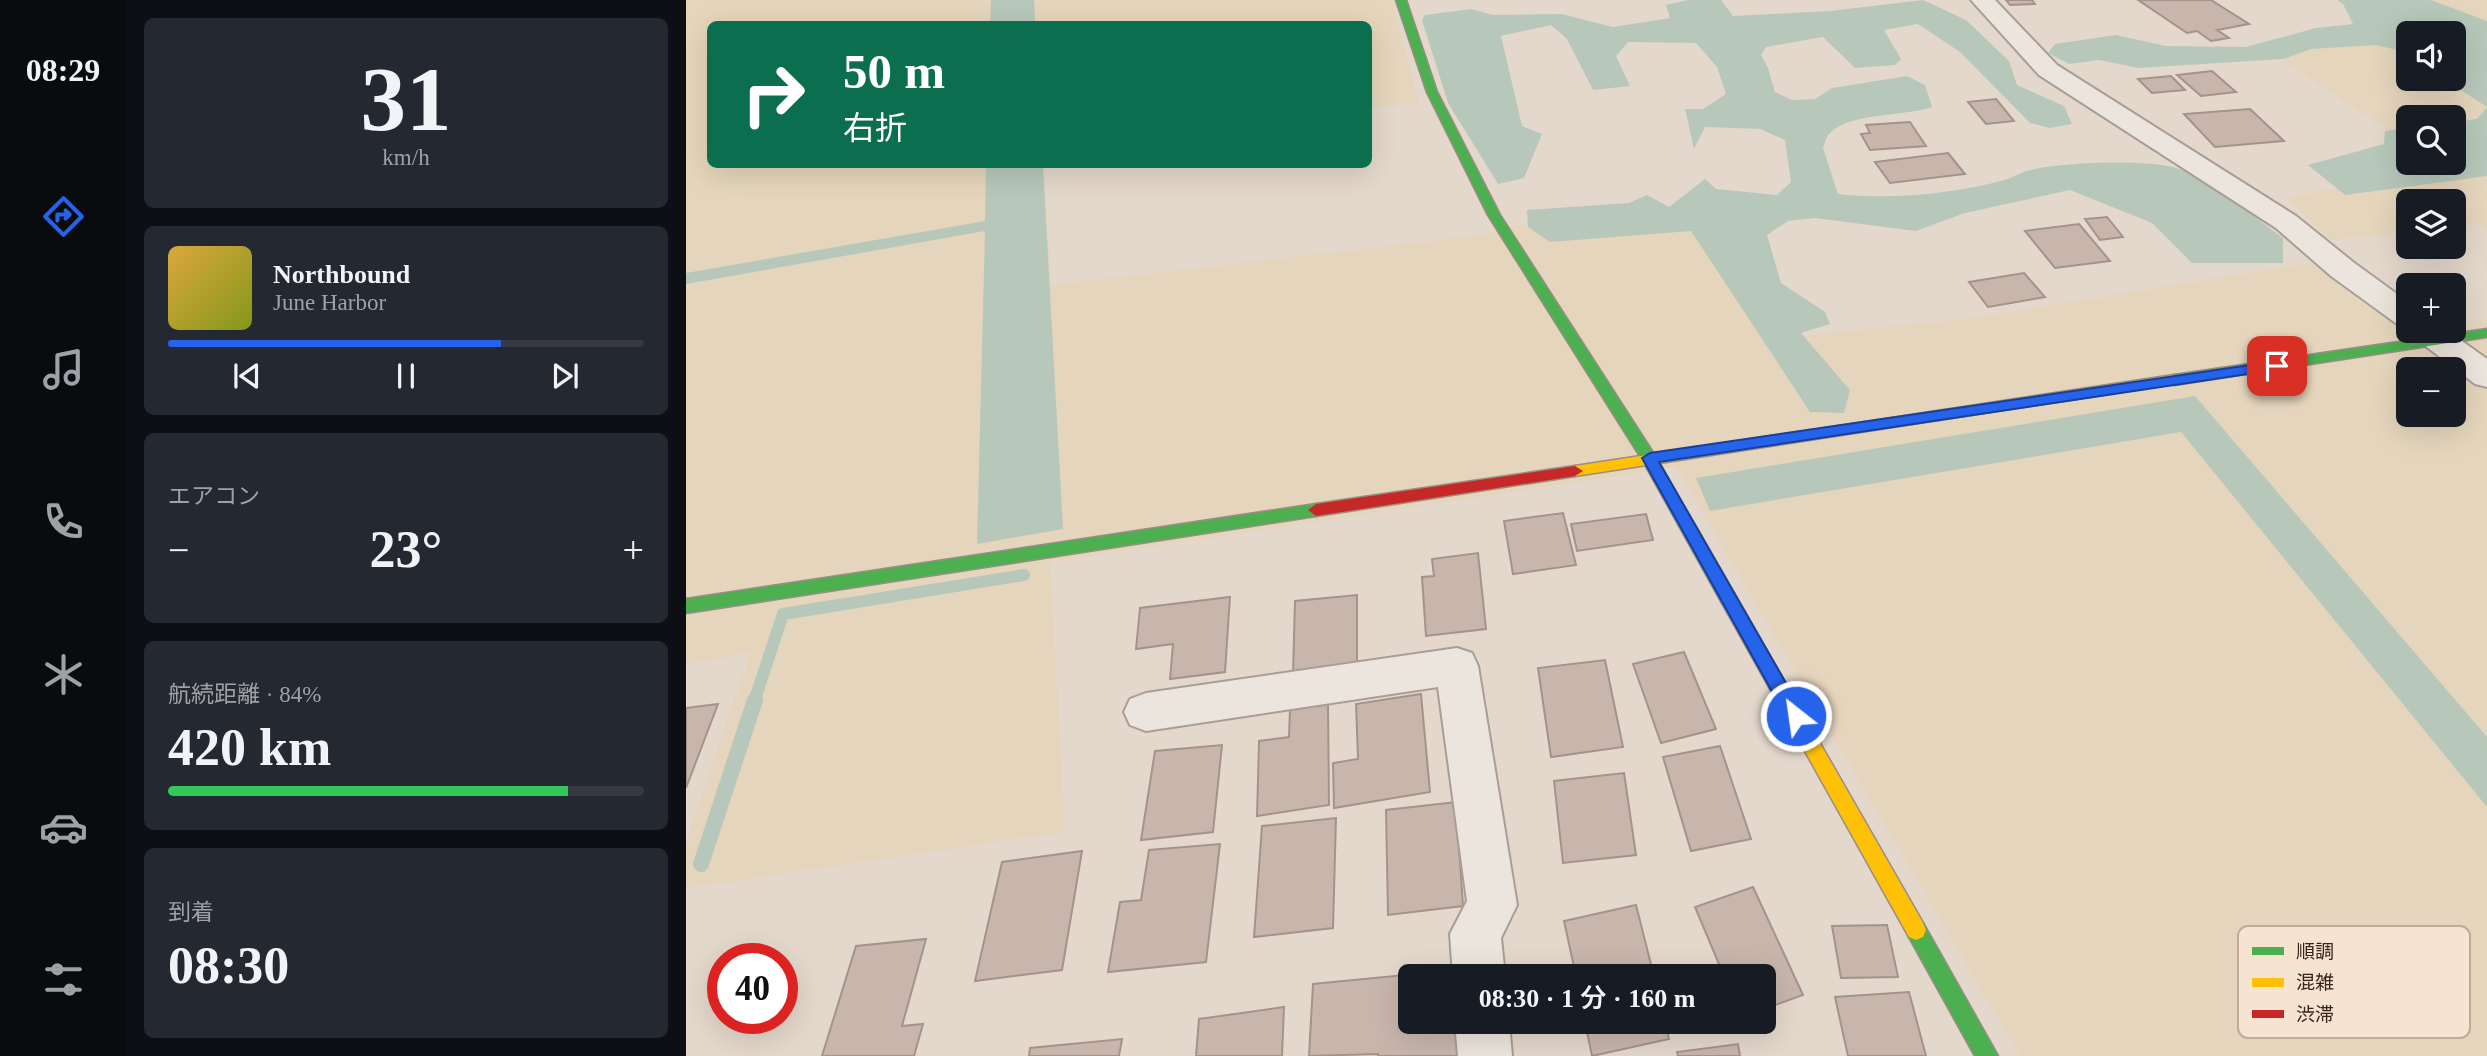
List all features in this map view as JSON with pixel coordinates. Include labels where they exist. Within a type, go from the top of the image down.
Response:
[{"type":"street","points":[[1401,0],[1432,92],[1494,215],[1650,458],[1987,1056]]},
{"type":"street","points":[[1982,0],[2048,69],[2286,222],[2342,269],[2396,308]]},
{"type":"street","points":[[2466,334],[2487,333]]},
{"type":"street","points":[[686,606],[2396,342]]},
{"type":"street","points":[[2443,343],[2487,376]]},
{"type":"street","points":[[1146,712],[1457,666],[1492,905],[1475,934],[1478,964]]},
{"type":"street","points":[[1483,1034],[1485,1056]]},
{"type":"shaded area","points":[[686,0],[1392,0],[1419,103],[1372,108],[1372,21],[707,21],[707,168],[1043,168],[1052,285],[1484,235],[1513,226],[1705,217],[1797,336],[1975,318],[2319,261],[2396,316],[2396,343],[2466,343],[2466,323],[2487,319],[2487,1056],[2020,1056],[1676,467],[1050,562],[1065,832],[686,888],[686,841],[751,652],[686,665]]},
{"type":"shaded area","points":[[991,0],[1034,0],[1035,21],[990,21]]},
{"type":"shaded area","points":[[1688,0],[1721,0],[1733,16],[1830,11],[1923,0],[1966,20],[2009,61],[2017,85],[2064,106],[2072,124],[2050,128],[2030,123],[1960,52],[1918,24],[1884,30],[1901,59],[1895,65],[1855,68],[1823,37],[1766,47],[1761,55],[1775,92],[1792,100],[1815,99],[1832,88],[1907,76],[1925,85],[1932,107],[1851,121],[1829,134],[1823,148],[1838,194],[1898,196],[1938,193],[1997,182],[2027,171],[2059,165],[2162,165],[2189,172],[2231,198],[2283,238],[2283,263],[2192,263],[2152,223],[2070,190],[1965,213],[1916,231],[1815,218],[1788,221],[1767,235],[1781,283],[1825,312],[1830,324],[1801,333],[1850,390],[1844,413],[1810,412],[1691,231],[1550,242],[1528,227],[1527,210],[1629,203],[1647,195],[1669,207],[1705,179],[1716,189],[1777,195],[1791,182],[1785,140],[1760,129],[1705,127],[1694,149],[1685,109],[1703,109],[1726,94],[1717,67],[1696,43],[1628,42],[1616,56],[1630,86],[1593,90],[1567,39],[1551,25],[1501,36],[1522,126],[1542,134],[1524,178],[1498,184],[1448,103],[1422,20],[1425,15],[1471,9],[1493,15],[1562,14],[1613,27],[1670,18],[1666,5]]},
{"type":"shaded area","points":[[2337,0],[2431,0],[2487,21],[2487,107],[2462,91],[2466,91],[2466,21],[2396,21],[2396,50],[2375,45],[2311,49],[2283,59],[2139,68],[2099,60],[2069,64],[2048,53],[2055,44],[2116,35],[2166,46],[2246,47],[2316,28],[2353,24],[2343,4]]},
{"type":"shaded area","points":[[2343,0],[2487,0],[2487,229],[2481,224],[2466,226],[2466,189],[2396,189],[2396,233],[2331,240],[2287,198],[2397,175],[2466,175],[2466,105],[2396,105],[2396,136],[2274,54],[2385,31]]},
{"type":"shaded area","points":[[2487,107],[2487,176],[2345,195],[2308,165],[2384,144],[2385,131],[2396,130],[2396,175],[2466,175],[2466,120],[2477,119]]},
{"type":"shaded area","points":[[986,168],[1043,168],[1063,529],[977,544],[985,231],[686,284],[686,273],[985,221]]},
{"type":"shaded area","points":[[2195,396],[2487,737],[2487,807],[2181,432],[1710,511],[1696,478]]},
{"type":"building","points":[[2006,0],[2032,0],[2035,4],[2010,5]]},
{"type":"building","points":[[2138,0],[2211,0],[2249,24],[2217,30],[2229,38],[2211,41],[2197,31],[2187,33]]},
{"type":"building","points":[[2212,71],[2236,92],[2201,96],[2177,75]]},
{"type":"building","points":[[2171,76],[2185,90],[2152,93],[2138,79]]},
{"type":"building","points":[[1996,99],[2014,121],[1986,124],[1968,102]]},
{"type":"building","points":[[2250,109],[2284,141],[2215,147],[2184,114]]},
{"type":"building","points":[[1910,122],[1926,146],[1870,150],[1861,134],[1870,133],[1866,125]]},
{"type":"building","points":[[1948,153],[1965,174],[1890,183],[1875,162]]},
{"type":"building","points":[[2107,217],[2123,237],[2100,240],[2085,219]]},
{"type":"building","points":[[2079,224],[2110,261],[2055,268],[2025,231]]},
{"type":"building","points":[[2024,273],[2045,297],[1988,307],[1969,282]]},
{"type":"building","points":[[1563,513],[1576,565],[1513,574],[1504,521]]},
{"type":"building","points":[[1646,514],[1653,540],[1577,551],[1571,524]]},
{"type":"building","points":[[1478,553],[1486,629],[1426,636],[1422,577],[1434,576],[1432,559]]},
{"type":"building","points":[[1357,595],[1357,666],[1293,673],[1295,601]]},
{"type":"building","points":[[1230,597],[1225,672],[1170,679],[1173,644],[1136,649],[1140,608]]},
{"type":"building","points":[[1684,652],[1716,729],[1661,743],[1633,664]]},
{"type":"building","points":[[1605,660],[1623,747],[1551,757],[1538,668]]},
{"type":"building","points":[[1421,694],[1430,792],[1334,808],[1333,763],[1358,759],[1356,704]]},
{"type":"building","points":[[718,704],[686,788],[686,708]]},
{"type":"building","points":[[1328,704],[1329,805],[1257,816],[1259,741],[1289,737],[1290,709]]},
{"type":"building","points":[[1222,745],[1213,832],[1141,840],[1155,751]]},
{"type":"building","points":[[1720,746],[1751,839],[1691,851],[1663,757]]},
{"type":"building","points":[[1624,773],[1636,855],[1563,863],[1554,781]]},
{"type":"building","points":[[1456,802],[1463,906],[1388,915],[1386,810]]},
{"type":"building","points":[[1336,818],[1333,928],[1254,937],[1262,826]]},
{"type":"building","points":[[1220,844],[1206,962],[1108,972],[1120,902],[1141,900],[1149,850]]},
{"type":"building","points":[[1082,851],[1062,970],[975,981],[1002,862]]},
{"type":"building","points":[[1753,887],[1803,995],[1776,1005],[1776,964],[1719,964],[1695,907]]},
{"type":"building","points":[[1636,905],[1651,964],[1573,964],[1564,921]]},
{"type":"building","points":[[1887,925],[1898,977],[1841,978],[1832,926]]},
{"type":"building","points":[[926,939],[902,1026],[923,1024],[914,1056],[822,1056],[856,946]]},
{"type":"building","points":[[1398,976],[1398,1034],[1457,1034],[1458,1056],[1309,1056],[1313,984]]},
{"type":"building","points":[[1909,992],[1926,1056],[1848,1056],[1835,997]]},
{"type":"building","points":[[1284,1007],[1282,1056],[1196,1056],[1199,1019]]},
{"type":"building","points":[[1587,1034],[1668,1034],[1669,1039],[1592,1056]]},
{"type":"building","points":[[1122,1039],[1119,1056],[1029,1056],[1030,1048]]},
{"type":"building","points":[[1738,1044],[1740,1056],[1678,1056],[1677,1052]]},
{"type":"waterway","points":[[754,702],[783,614],[1024,575]]},
{"type":"waterway","points":[[701,864],[755,700]]},
{"type":"traffic: fast","points":[[1401,0],[1432,92],[1494,215],[1649,458],[1728,598]]},
{"type":"traffic: fast","points":[[2174,380],[2487,333]]},
{"type":"traffic: fast","points":[[686,606],[1316,510]]},
{"type":"traffic: fast","points":[[1916,930],[1987,1056]]},
{"type":"traffic: slow","points":[[1575,471],[2174,380]]},
{"type":"traffic: slow","points":[[1728,598],[1916,930]]},
{"type":"traffic: jam","points":[[1316,510],[1575,471]]},
{"type":"route","points":[[1796,716],[1650,458],[2277,366]]}]
